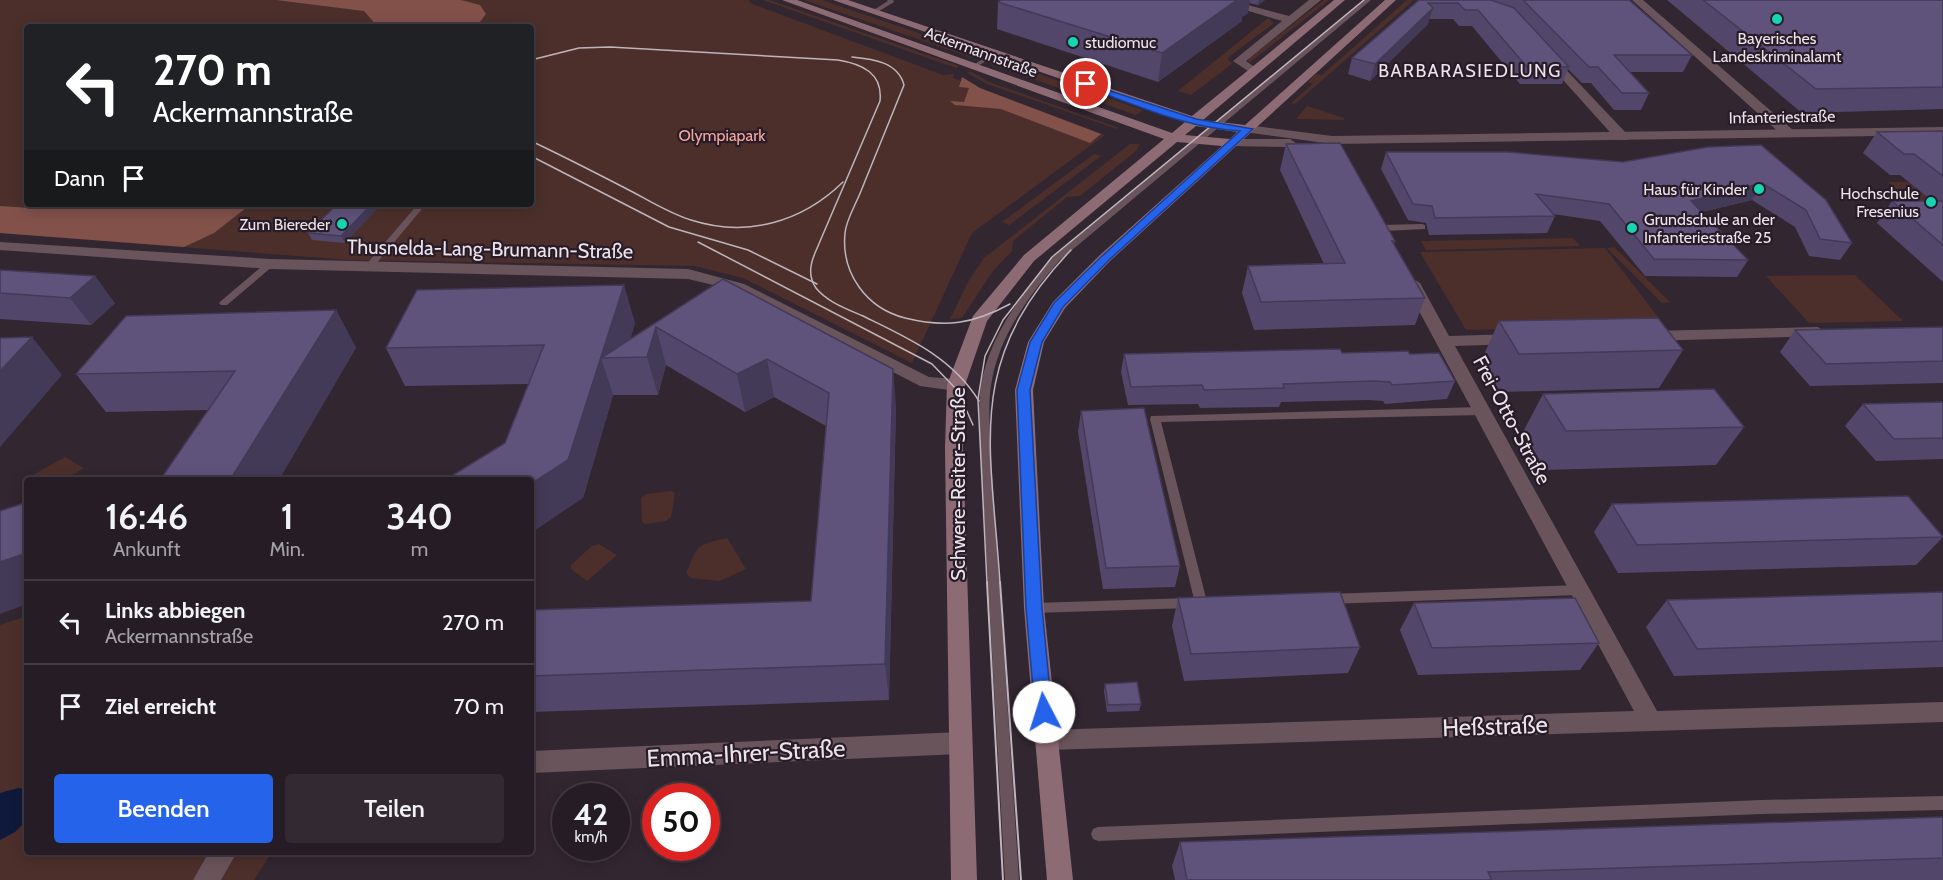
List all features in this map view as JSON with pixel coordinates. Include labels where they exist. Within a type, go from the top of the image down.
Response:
[{"type":"main road","name":"Ackermannstraße","points":[[787,0],[1173,138],[1196,142],[1234,143]]},
{"type":"main road","name":"Ackermannstraße","points":[[838,0],[1193,121],[1215,127],[1248,129]]},
{"type":"main road","name":"Schwere-Reiter-Straße","points":[[964,880],[954,447],[956,385],[979,320],[1029,258],[1340,0]]},
{"type":"main road","points":[[1060,880],[1034,608],[1024,390],[1036,342],[1059,305],[1098,266],[1391,0]]},
{"type":"street","points":[[1216,0],[1290,21]]},
{"type":"street","points":[[1254,71],[1239,61],[1316,0]]},
{"type":"street","points":[[1637,0],[1788,133]]},
{"type":"street","points":[[1542,51],[1622,137]]},
{"type":"street","name":"Infanteriestraße","points":[[1248,129],[1332,140],[1943,131]]},
{"type":"street","points":[[1332,140],[1344,158]]},
{"type":"street","name":"Infanteriestraße","points":[[1234,143],[1332,140]]},
{"type":"street","points":[[1372,208],[1393,247]]},
{"type":"street","name":"Thusnelda-Lang-Brumann-Straße","points":[[0,246],[270,264],[368,268],[688,274],[739,287],[926,382],[956,385]]},
{"type":"street","name":"Frei-Otto-Straße","points":[[1403,266],[1651,721]]},
{"type":"street","points":[[1634,336],[1835,331]]},
{"type":"street","points":[[1445,341],[1528,339]]},
{"type":"street","name":"Heßstraße","points":[[1047,740],[1943,712]]},
{"type":"street","name":"Emma-Ihrer-Straße","points":[[534,762],[960,743]]},
{"type":"street","points":[[206,880],[222,855]]},
{"type":"lane","points":[[874,12],[891,2],[890,0]]},
{"type":"lane","points":[[1012,880],[986,442],[986,387],[990,366],[1017,310],[1056,259],[1368,0]]},
{"type":"lane","points":[[973,66],[995,53]]},
{"type":"lane","points":[[368,268],[419,207]]},
{"type":"lane","points":[[1383,228],[1422,227]]},
{"type":"lane","points":[[224,303],[270,264]]},
{"type":"lane","points":[[1201,603],[1150,419],[1481,411]]},
{"type":"lane","points":[[1314,599],[1579,590]]},
{"type":"lane","points":[[1034,608],[1224,602]]},
{"type":"lane","points":[[1098,834],[1762,807],[1943,803]]},
{"type":"green space","name":"Olympiapark","points":[[0,0],[749,0],[750,3],[943,75],[954,74],[953,78],[1105,135],[972,233],[912,363],[743,278],[694,266],[349,260],[0,233]]},
{"type":"green space","points":[[763,0],[770,0],[959,66],[956,68]]},
{"type":"green space","points":[[804,0],[822,0],[980,54],[973,58]]},
{"type":"green space","points":[[1324,0],[1329,0],[1249,63],[1248,59]]},
{"type":"green space","points":[[1407,0],[1414,0],[1295,104],[1291,103],[1313,84],[1308,82],[1316,74],[1322,75]]},
{"type":"green space","points":[[1268,18],[1274,23],[1230,56],[1228,59],[1232,64],[1191,95],[1178,91]]},
{"type":"green space","points":[[992,58],[1143,110],[1136,115],[985,62]]},
{"type":"green space","points":[[970,71],[989,82],[1119,128],[987,84],[967,73]]},
{"type":"green space","points":[[1307,106],[1344,118],[1345,120],[1296,119]]},
{"type":"green space","points":[[1130,144],[1140,144],[1136,151],[1080,196],[1067,197],[1013,241],[1012,251],[993,271],[962,318],[950,319],[969,280],[984,258]]},
{"type":"green space","points":[[1094,154],[1101,156],[1009,225],[1002,222]]},
{"type":"green space","points":[[1888,182],[1908,182],[1943,210],[1943,229]]},
{"type":"green space","points":[[1573,238],[1580,246],[1426,250],[1421,241]]},
{"type":"green space","points":[[1615,247],[1670,302],[1662,303],[1607,248]]},
{"type":"green space","points":[[1605,248],[1665,326],[1466,330],[1420,252]]},
{"type":"green space","points":[[1855,275],[1903,321],[1809,323],[1766,276]]},
{"type":"green space","points":[[65,457],[84,468],[67,477],[31,476]]},
{"type":"green space","points":[[672,491],[675,494],[671,517],[666,521],[645,524],[642,521],[641,498],[646,494]]},
{"type":"green space","points":[[727,538],[746,569],[720,581],[691,578],[686,573],[700,547],[709,542]]},
{"type":"green space","points":[[599,544],[617,555],[587,581],[571,569],[571,565],[592,546]]},
{"type":"green space","points":[[24,617],[24,855],[270,855],[254,880],[0,880],[0,625]]},
{"type":"shaded area","points":[[276,0],[461,0],[480,5],[486,14],[478,24],[375,24],[364,11]]},
{"type":"shaded area","points":[[962,77],[980,88],[1101,134],[1090,143],[1001,109],[955,105],[950,101],[964,102],[969,88],[959,87]]},
{"type":"shaded area","points":[[0,206],[31,208],[247,207],[214,233],[184,247],[0,233]]},
{"type":"water","points":[[24,789],[24,823],[15,832],[0,840],[0,793]]},
{"type":"building","points":[[1001,0],[1237,0],[1162,53],[998,2]]},
{"type":"building","points":[[1419,0],[1491,0],[1514,8],[1569,67],[1527,67],[1478,10],[1465,10],[1458,3],[1428,3],[1433,8],[1375,64],[1352,58]]},
{"type":"building","points":[[1523,0],[1629,0],[1692,55],[1614,55],[1649,93],[1622,93],[1598,67],[1589,67]]},
{"type":"building","points":[[1703,0],[1943,0],[1943,87],[1816,89]]},
{"type":"building","points":[[1943,131],[1943,176],[1914,154],[1904,154],[1877,132]]},
{"type":"building","points":[[1340,143],[1425,298],[1261,302],[1248,266],[1345,263],[1286,144]]},
{"type":"building","points":[[1761,145],[1826,200],[1852,243],[1820,239],[1806,210],[1762,183],[1691,201],[1748,260],[1654,259],[1609,204],[1536,194],[1555,216],[1435,218],[1432,206],[1413,204],[1386,152],[1508,152],[1623,162],[1708,147]]},
{"type":"building","points":[[1892,201],[1943,201],[1943,245]]},
{"type":"building","points":[[334,207],[369,207],[341,236],[308,233]]},
{"type":"building","points":[[0,270],[95,276],[70,298],[0,293]]},
{"type":"building","points":[[723,279],[893,369],[885,664],[534,676],[534,610],[811,601],[829,393],[767,359],[737,374],[656,327],[647,357],[601,358]]},
{"type":"building","points":[[624,285],[568,460],[534,482],[534,477],[450,477],[505,443],[544,345],[386,348],[417,290]]},
{"type":"building","points":[[336,310],[232,477],[162,477],[235,371],[76,374],[126,316]]},
{"type":"building","points":[[1658,318],[1683,350],[1519,354],[1499,321]]},
{"type":"building","points":[[1943,327],[1943,361],[1826,364],[1795,330]]},
{"type":"building","points":[[32,337],[0,371],[0,338]]},
{"type":"building","points":[[1340,349],[1342,353],[1408,351],[1410,354],[1439,353],[1455,381],[1392,385],[1390,382],[1374,381],[1283,384],[1284,388],[1204,390],[1202,385],[1131,387],[1124,354]]},
{"type":"building","points":[[1714,389],[1744,427],[1566,431],[1543,394]]},
{"type":"building","points":[[1943,402],[1943,438],[1894,439],[1863,404]]},
{"type":"building","points":[[1144,408],[1180,566],[1106,568],[1081,411]]},
{"type":"building","points":[[1908,496],[1943,537],[1637,545],[1612,504]]},
{"type":"building","points":[[24,503],[24,554],[0,562],[0,511]]},
{"type":"building","points":[[1340,592],[1360,647],[1191,654],[1178,598]]},
{"type":"building","points":[[1943,592],[1943,641],[1697,649],[1667,600]]},
{"type":"building","points":[[1575,598],[1599,643],[1432,648],[1414,603]]},
{"type":"building","points":[[1137,682],[1141,704],[1108,705],[1105,684]]},
{"type":"building","points":[[1943,817],[1943,858],[1488,872],[1492,880],[1187,880],[1180,842]]},
{"type":"tram line","points":[[978,400],[985,356],[1003,320],[1052,257],[1364,0]]},
{"type":"tram line","points":[[534,59],[579,48],[610,47],[838,60],[863,67],[878,83],[880,101],[813,257],[811,270],[813,282]]},
{"type":"tram line","points":[[852,57],[884,63],[896,71],[904,85],[846,228],[847,262],[859,287],[879,306],[891,313],[934,323],[971,320],[1010,304]]},
{"type":"tram line","points":[[534,142],[674,214],[712,225],[733,227],[773,223],[810,207],[843,182]]},
{"type":"tram line","points":[[534,158],[669,227],[748,250],[813,282]]},
{"type":"tram line","points":[[698,242],[932,364],[958,391],[973,425]]},
{"type":"tram line","points":[[1000,583],[990,446],[992,406],[999,368],[1014,330],[1037,291],[1071,250]]},
{"type":"tram line","points":[[813,282],[816,288],[831,301],[928,350],[956,372],[978,400]]},
{"type":"tram line","points":[[978,400],[987,583]]},
{"type":"tram line","points":[[987,582],[1003,880]]},
{"type":"tram line","points":[[1000,582],[1021,880]]},
{"type":"place","name":"Bayerisches Landeskriminalamt","points":[[1777,19]]},
{"type":"place","name":"studiomuc","points":[[1073,42]]},
{"type":"place","name":"Haus für Kinder","points":[[1759,189]]},
{"type":"place","name":"Hochschule Fresenius","points":[[1931,202]]},
{"type":"place","name":"Zum Biereder","points":[[342,224]]},
{"type":"place","name":"Grundschule an der Infanteriestraße 25","points":[[1632,228]]},
{"type":"district","name":"BARBARASIEDLUNG","points":[[1470,71]]},
{"type":"route","points":[[1044,712],[1034,608],[1024,390],[1036,342],[1059,305],[1106,258],[1227,151],[1248,129],[1215,127],[1193,121],[1086,84]]}]
